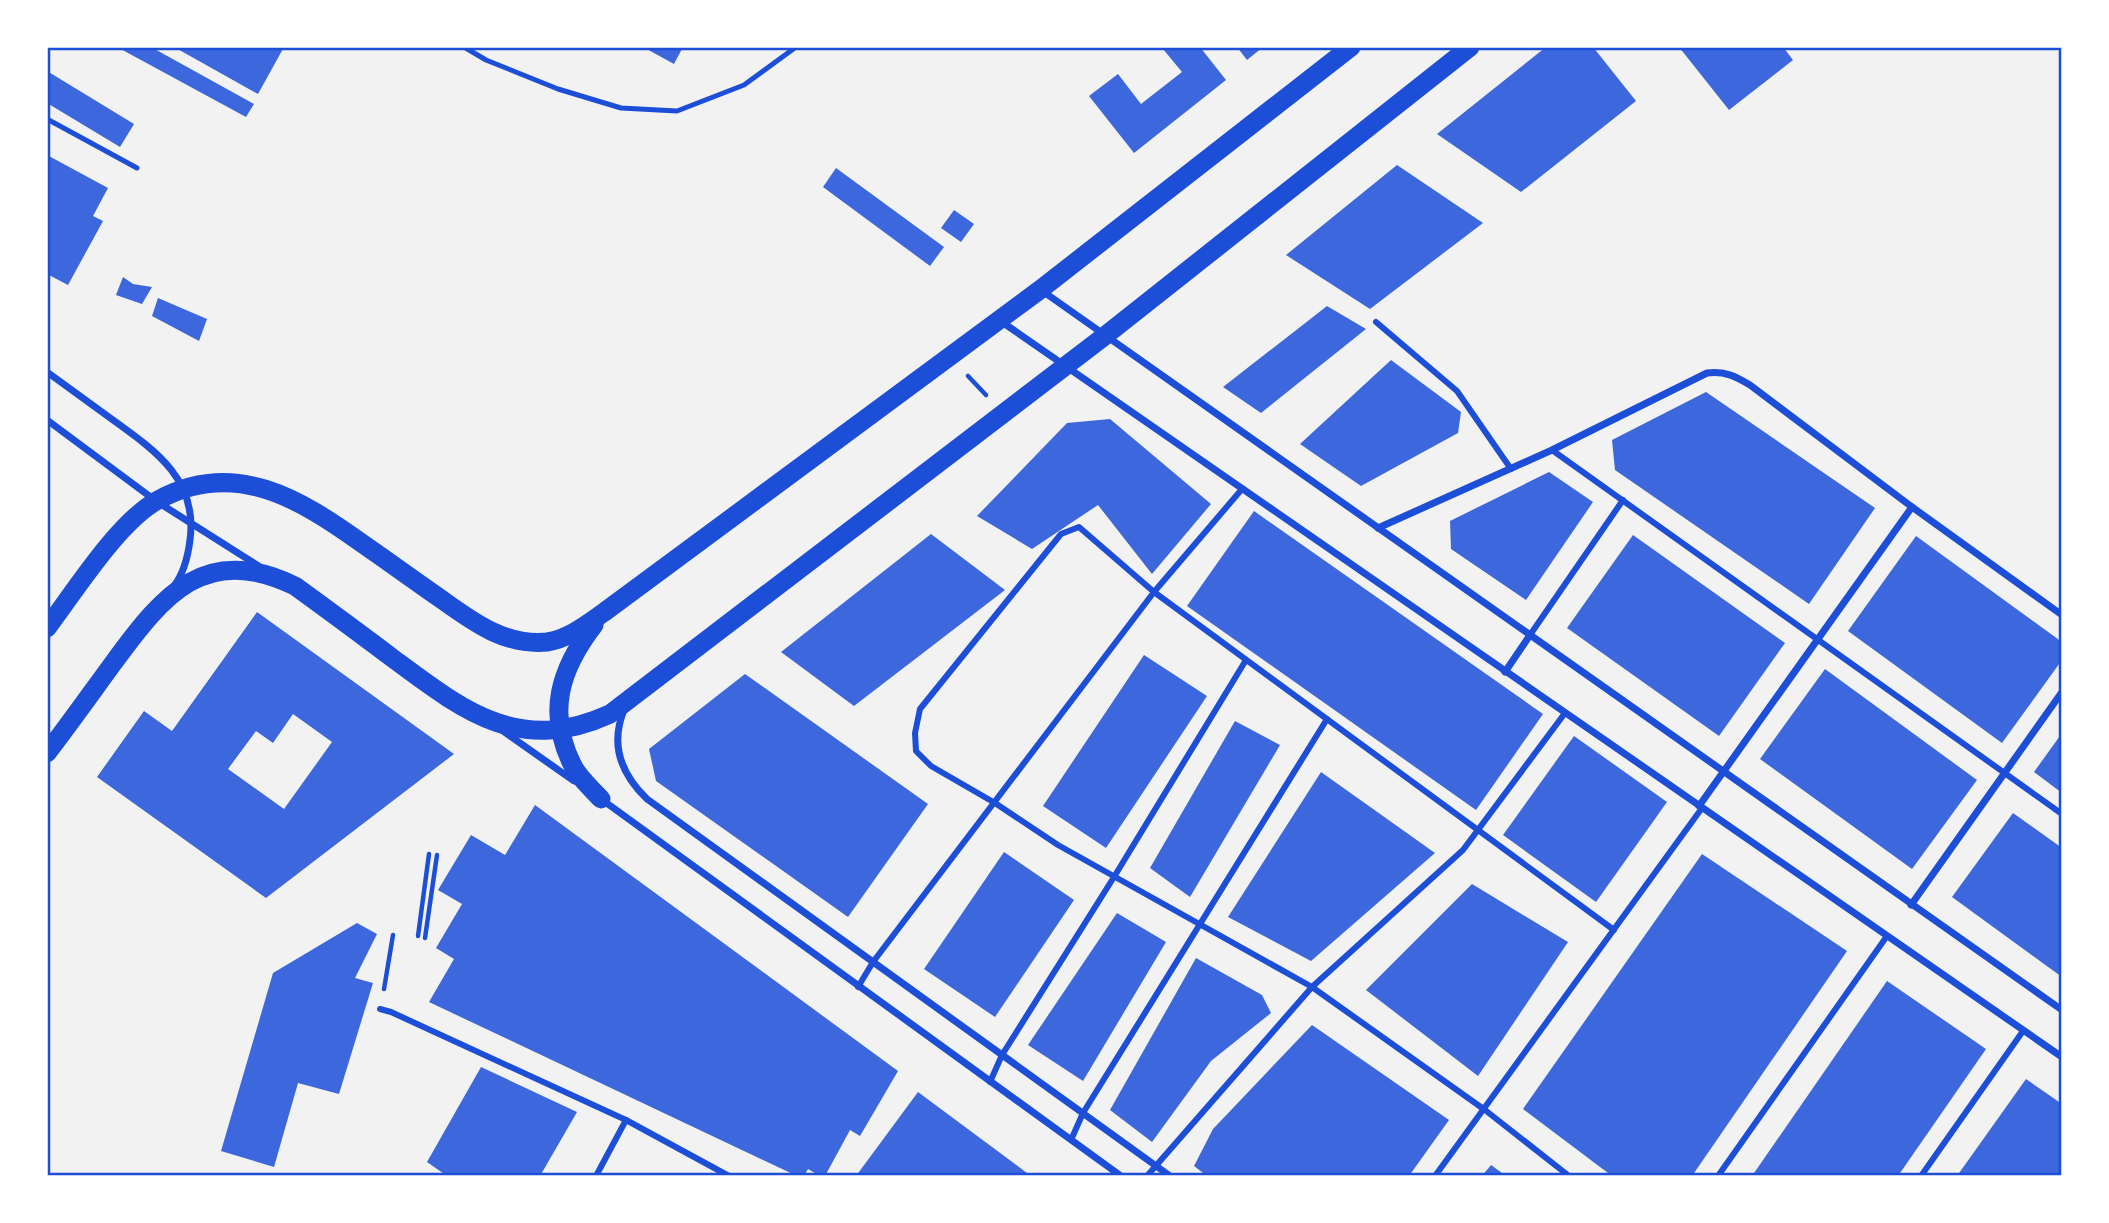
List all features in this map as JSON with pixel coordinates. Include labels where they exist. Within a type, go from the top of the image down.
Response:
[{"type":"highway","points":[[47,628],[103,553],[128,525],[156,501],[184,489],[215,482],[239,482],[294,500],[327,519],[471,621],[499,635],[522,641],[549,642],[580,629],[1041,289],[1351,47]]},
{"type":"highway","points":[[47,753],[159,606],[187,583],[220,571],[239,569],[274,576],[295,586],[440,694],[488,721],[531,730],[561,729],[592,722],[627,703],[1106,335],[1470,47]]},
{"type":"highway","points":[[601,799],[573,767],[561,729],[559,699],[565,672],[576,648],[603,613]]},
{"type":"street","points":[[1041,289],[2062,1010]]},
{"type":"street","points":[[998,319],[2062,1057]]},
{"type":"street","points":[[1376,322],[1457,391],[1511,469]]},
{"type":"street","points":[[47,372],[152,448],[173,470],[184,489],[192,523],[189,555],[177,582],[159,606]]},
{"type":"street","points":[[1378,528],[1552,450],[1707,373],[1728,373],[1750,385],[2062,615]]},
{"type":"street","points":[[47,420],[156,501],[274,576]]},
{"type":"street","points":[[1552,450],[2062,814]]},
{"type":"street","points":[[858,987],[873,962],[1154,592],[1242,489]]},
{"type":"street","points":[[1505,672],[1623,500]]},
{"type":"street","points":[[1435,1176],[1614,930],[1723,771],[1912,507]]},
{"type":"street","points":[[1569,1176],[1485,1110],[1312,987],[1058,845],[995,803],[931,766],[916,751],[915,733],[920,709],[1061,534],[1079,527],[1154,592],[1614,930]]},
{"type":"street","points":[[990,1082],[1002,1055],[1246,660]]},
{"type":"street","points":[[1911,905],[2062,692]]},
{"type":"street","points":[[627,703],[617,737],[619,755],[624,771],[646,799],[1171,1176]]},
{"type":"street","points":[[1147,1176],[1312,987],[1464,850],[1565,713]]},
{"type":"street","points":[[1071,1140],[1083,1113],[1327,719]]},
{"type":"street","points":[[488,721],[601,799],[1121,1176]]},
{"type":"street","points":[[1718,1176],[1887,936]]},
{"type":"street","points":[[380,1009],[626,1120],[729,1176]]},
{"type":"street","points":[[1921,1176],[2023,1031]]},
{"type":"street","points":[[596,1176],[626,1120]]},
{"type":"lane","points":[[464,47],[486,60],[558,89],[621,108],[677,111],[744,85],[796,47]]},
{"type":"lane","points":[[47,119],[137,168]]},
{"type":"path","points":[[949,356],[1004,413]]},
{"type":"path","points":[[418,936],[429,854]]},
{"type":"path","points":[[425,938],[437,855]]},
{"type":"path","points":[[380,1009],[393,935]]},
{"type":"building","points":[[117,47],[151,47],[254,104],[246,117]]},
{"type":"building","points":[[174,47],[284,47],[258,94]]},
{"type":"building","points":[[643,47],[683,47],[674,64]]},
{"type":"building","points":[[1200,47],[1226,80],[1134,153],[1089,96],[1118,74],[1141,104],[1182,72],[1163,49]]},
{"type":"building","points":[[1237,47],[1263,47],[1247,60]]},
{"type":"building","points":[[1546,47],[1593,47],[1636,101],[1521,192],[1437,134]]},
{"type":"building","points":[[1679,47],[1783,47],[1793,60],[1729,110]]},
{"type":"building","points":[[47,71],[134,124],[120,147],[47,103]]},
{"type":"building","points":[[47,155],[108,188],[93,216],[103,221],[68,285],[47,274]]},
{"type":"building","points":[[1397,165],[1483,223],[1370,309],[1286,255]]},
{"type":"building","points":[[836,168],[944,247],[930,266],[823,187]]},
{"type":"building","points":[[954,210],[974,224],[961,242],[941,228]]},
{"type":"building","points":[[123,277],[133,284],[152,287],[142,304],[116,295]]},
{"type":"building","points":[[158,298],[207,319],[199,341],[152,316]]},
{"type":"building","points":[[1327,306],[1366,329],[1261,413],[1223,387]]},
{"type":"building","points":[[1391,360],[1461,412],[1458,433],[1361,486],[1300,444]]},
{"type":"building","points":[[1706,392],[1875,508],[1809,604],[1615,470],[1612,440]]},
{"type":"building","points":[[1110,419],[1211,504],[1152,574],[1098,505],[1032,549],[977,516],[1067,423]]},
{"type":"building","points":[[1549,472],[1593,502],[1526,600],[1451,549],[1450,521]]},
{"type":"building","points":[[1254,511],[1543,714],[1476,810],[1187,606]]},
{"type":"building","points":[[931,534],[1005,590],[854,706],[781,652]]},
{"type":"building","points":[[1633,535],[1785,643],[1719,736],[1567,628]]},
{"type":"building","points":[[1916,536],[2062,642],[2062,660],[2002,743],[1848,631]]},
{"type":"building","points":[[257,612],[454,754],[266,898],[97,777],[144,711],[172,731]],"holes":[[[293,714],[332,742],[284,809],[228,769],[256,731],[273,743]]]},
{"type":"building","points":[[1144,655],[1207,696],[1106,848],[1043,806]]},
{"type":"building","points":[[1825,669],[1977,780],[1912,869],[1760,759]]},
{"type":"building","points":[[745,674],[928,804],[848,917],[656,781],[649,749]]},
{"type":"building","points":[[1235,721],[1280,745],[1190,897],[1150,868]]},
{"type":"building","points":[[2062,733],[2062,793],[2034,772]]},
{"type":"building","points":[[1574,736],[1667,802],[1596,902],[1503,835]]},
{"type":"building","points":[[1321,772],[1435,853],[1311,961],[1228,917]]},
{"type":"building","points":[[535,805],[898,1071],[860,1136],[850,1130],[825,1176],[808,1169],[804,1176],[797,1176],[429,1002],[454,959],[436,948],[462,904],[438,890],[471,835],[505,855]]},
{"type":"building","points":[[2013,813],[2062,848],[2062,977],[1952,897]]},
{"type":"building","points":[[1004,852],[1074,900],[995,1017],[924,969]]},
{"type":"building","points":[[1702,854],[1847,951],[1692,1176],[1612,1176],[1523,1109]]},
{"type":"building","points":[[1472,884],[1568,942],[1478,1076],[1366,990]]},
{"type":"building","points":[[1117,913],[1166,942],[1083,1081],[1028,1045]]},
{"type":"building","points":[[357,923],[377,934],[355,978],[373,983],[339,1094],[298,1083],[274,1167],[221,1151],[273,973]]},
{"type":"building","points":[[1196,958],[1262,995],[1271,1013],[1211,1061],[1152,1142],[1110,1110]]},
{"type":"building","points":[[1887,981],[1986,1049],[1898,1176],[1752,1176]]},
{"type":"building","points":[[1312,1025],[1449,1120],[1409,1176],[1207,1176],[1194,1166],[1213,1129]]},
{"type":"building","points":[[481,1067],[577,1112],[540,1176],[447,1176],[427,1162]]},
{"type":"building","points":[[2026,1079],[2062,1104],[2062,1176],[1957,1176]]},
{"type":"building","points":[[918,1092],[1031,1176],[856,1176]]},
{"type":"building","points":[[1491,1165],[1506,1176],[1482,1176]]}]
